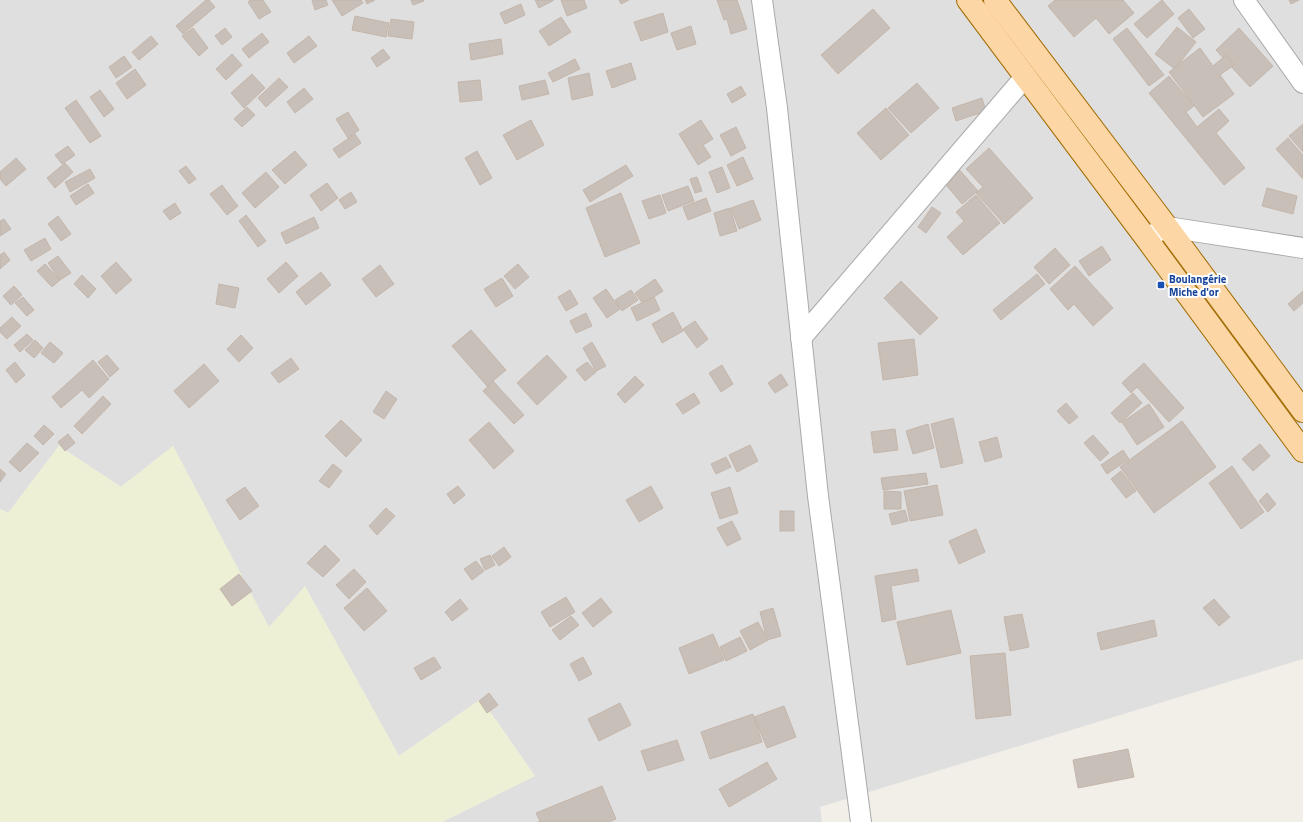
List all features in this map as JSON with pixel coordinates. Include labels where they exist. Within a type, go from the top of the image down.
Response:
[{"type":"main road","points":[[968,0],[1303,451]]},
{"type":"main road","points":[[995,0],[1303,410]]},
{"type":"street","points":[[762,0],[777,108],[818,496],[861,822]]},
{"type":"street","points":[[1244,0],[1303,83]]},
{"type":"street","points":[[801,338],[1025,76]]},
{"type":"street","points":[[1146,238],[1167,227],[1303,248]]},
{"type":"shaded area","points":[[0,0],[1303,0],[1303,659],[820,807],[822,822],[442,822],[535,776],[481,699],[399,756],[305,587],[269,628],[173,446],[121,487],[59,446],[8,513],[0,509]]},
{"type":"green space","points":[[59,446],[121,487],[173,446],[269,627],[305,586],[399,756],[481,699],[535,776],[442,822],[0,822],[0,509],[8,513]]},
{"type":"building","points":[[206,0],[209,0],[215,7],[183,34],[176,26]]},
{"type":"building","points":[[250,0],[263,0],[271,12],[259,19],[248,2]]},
{"type":"building","points":[[312,0],[326,0],[328,5],[315,10]]},
{"type":"building","points":[[332,0],[361,0],[363,3],[342,16]]},
{"type":"building","points":[[365,0],[375,0],[367,4]]},
{"type":"building","points":[[411,0],[423,0],[424,1],[413,5]]},
{"type":"building","points":[[535,0],[554,0],[539,8]]},
{"type":"building","points":[[561,0],[584,0],[587,8],[567,16]]},
{"type":"building","points":[[619,0],[629,0],[621,4]]},
{"type":"building","points":[[717,0],[737,0],[747,29],[731,34],[727,19],[724,20]]},
{"type":"building","points":[[1055,0],[1123,0],[1134,13],[1109,34],[1096,18],[1074,37],[1048,6]]},
{"type":"building","points":[[1162,0],[1174,14],[1147,38],[1134,24]]},
{"type":"building","points":[[1289,0],[1299,0],[1291,4]]},
{"type":"building","points":[[521,4],[525,15],[505,24],[500,13]]},
{"type":"building","points":[[873,9],[890,28],[838,74],[821,55]]},
{"type":"building","points":[[1189,9],[1205,29],[1193,38],[1178,18]]},
{"type":"building","points":[[663,13],[668,32],[641,41],[634,22]]},
{"type":"building","points":[[355,16],[389,23],[386,37],[352,30]]},
{"type":"building","points":[[561,17],[571,32],[549,46],[539,31]]},
{"type":"building","points":[[391,19],[414,22],[412,39],[388,36]]},
{"type":"building","points":[[691,26],[696,44],[677,50],[671,33]]},
{"type":"building","points":[[1177,27],[1196,42],[1175,69],[1155,54]]},
{"type":"building","points":[[193,28],[208,48],[199,56],[182,36]]},
{"type":"building","points":[[225,28],[232,37],[222,45],[215,36]]},
{"type":"building","points":[[1127,28],[1164,75],[1149,86],[1113,39]]},
{"type":"building","points":[[1239,28],[1273,66],[1250,87],[1216,50]]},
{"type":"building","points":[[262,33],[269,42],[249,58],[242,49]]},
{"type":"building","points":[[151,36],[158,44],[139,60],[132,52]]},
{"type":"building","points":[[309,36],[317,46],[294,63],[287,53]]},
{"type":"building","points":[[501,39],[503,54],[471,60],[469,44]]},
{"type":"building","points":[[1200,48],[1213,66],[1226,55],[1234,65],[1220,75],[1234,94],[1203,117],[1169,72]]},
{"type":"building","points":[[383,49],[390,58],[377,67],[371,58]]},
{"type":"building","points":[[232,54],[242,65],[226,80],[216,69]]},
{"type":"building","points":[[124,56],[132,67],[116,78],[109,67]]},
{"type":"building","points":[[575,59],[580,69],[553,82],[548,73]]},
{"type":"building","points":[[631,63],[636,79],[612,88],[606,71]]},
{"type":"building","points":[[135,69],[146,85],[127,99],[116,83]]},
{"type":"building","points":[[589,73],[593,95],[572,100],[568,78]]},
{"type":"building","points":[[252,74],[265,88],[244,108],[231,93]]},
{"type":"building","points":[[1169,76],[1194,106],[1186,112],[1197,127],[1219,109],[1229,121],[1216,133],[1245,168],[1224,185],[1149,93]]},
{"type":"building","points":[[279,78],[288,87],[266,107],[258,98]]},
{"type":"building","points":[[480,80],[482,100],[460,102],[458,82]]},
{"type":"building","points":[[545,80],[549,94],[522,100],[519,86]]},
{"type":"building","points":[[917,83],[939,108],[911,133],[888,108]]},
{"type":"building","points":[[741,86],[746,95],[732,103],[727,94]]},
{"type":"building","points":[[304,88],[313,99],[295,113],[287,102]]},
{"type":"building","points":[[100,90],[114,109],[104,117],[90,97]]},
{"type":"building","points":[[982,98],[986,111],[956,121],[952,108]]},
{"type":"building","points":[[76,100],[101,136],[90,143],[65,108]]},
{"type":"building","points":[[247,107],[255,115],[242,127],[234,119]]},
{"type":"building","points":[[886,108],[909,135],[881,160],[857,133]]},
{"type":"building","points":[[348,112],[359,130],[348,138],[336,119]]},
{"type":"building","points":[[531,120],[544,145],[517,160],[503,135]]},
{"type":"building","points":[[701,120],[713,139],[703,145],[711,157],[698,165],[679,134]]},
{"type":"building","points":[[1303,124],[1303,152],[1289,136]]},
{"type":"building","points":[[736,127],[746,148],[731,156],[720,135]]},
{"type":"building","points":[[355,134],[361,143],[339,158],[333,149]]},
{"type":"building","points":[[1288,138],[1303,155],[1303,179],[1276,149]]},
{"type":"building","points":[[68,146],[75,155],[62,164],[55,155]]},
{"type":"building","points":[[989,148],[1033,198],[1004,224],[976,193],[983,187],[966,169]]},
{"type":"building","points":[[295,151],[307,165],[285,184],[272,170]]},
{"type":"building","points":[[477,151],[492,178],[480,185],[465,158]]},
{"type":"building","points":[[743,157],[753,179],[737,186],[727,165]]},
{"type":"building","points":[[16,158],[26,169],[6,186],[0,179],[0,172]]},
{"type":"building","points":[[65,163],[73,172],[55,188],[47,178]]},
{"type":"building","points":[[626,165],[633,176],[590,202],[583,190]]},
{"type":"building","points":[[186,166],[196,179],[189,184],[179,171]]},
{"type":"building","points":[[722,167],[730,188],[717,193],[709,172]]},
{"type":"building","points":[[957,167],[978,191],[962,204],[942,180]]},
{"type":"building","points":[[90,169],[95,178],[70,192],[65,182]]},
{"type":"building","points":[[266,172],[279,187],[255,208],[242,193]]},
{"type":"building","points":[[697,177],[702,191],[695,193],[690,179]]},
{"type":"building","points":[[327,183],[338,198],[321,211],[310,195]]},
{"type":"building","points":[[88,184],[94,193],[76,205],[70,196]]},
{"type":"building","points":[[222,185],[238,206],[227,215],[210,194]]},
{"type":"building","points":[[688,186],[694,201],[668,211],[662,195]]},
{"type":"building","points":[[1267,188],[1297,196],[1293,214],[1262,206]]},
{"type":"building","points":[[351,192],[357,202],[345,209],[339,200]]},
{"type":"building","points":[[621,193],[640,243],[605,257],[586,208]]},
{"type":"building","points":[[660,195],[666,213],[649,219],[642,201]]},
{"type":"building","points":[[976,195],[1000,223],[963,255],[947,237],[964,221],[956,212]]},
{"type":"building","points":[[706,198],[711,211],[688,220],[683,207]]},
{"type":"building","points":[[753,200],[761,220],[739,229],[731,208]]},
{"type":"building","points":[[175,203],[181,213],[170,220],[163,211]]},
{"type":"building","points":[[932,207],[941,213],[926,233],[918,227]]},
{"type":"building","points":[[730,208],[737,231],[720,236],[714,213]]},
{"type":"building","points":[[246,215],[266,241],[258,247],[239,221]]},
{"type":"building","points":[[58,216],[71,234],[61,241],[48,224]]},
{"type":"building","points":[[314,217],[319,228],[286,244],[281,233]]},
{"type":"building","points":[[4,219],[11,229],[0,236],[0,221]]},
{"type":"building","points":[[45,238],[51,249],[31,261],[24,250]]},
{"type":"building","points":[[1102,246],[1111,260],[1089,276],[1079,261]]},
{"type":"building","points":[[1055,248],[1070,265],[1049,284],[1034,267]]},
{"type":"building","points":[[4,252],[10,260],[0,269],[0,255]]},
{"type":"building","points":[[58,256],[71,273],[60,280],[48,263]]},
{"type":"building","points":[[116,262],[132,280],[116,294],[101,276]]},
{"type":"building","points":[[286,262],[298,276],[279,293],[267,279]]},
{"type":"building","points":[[45,264],[60,280],[52,287],[37,271]]},
{"type":"building","points":[[518,264],[529,277],[515,289],[504,276]]},
{"type":"building","points":[[380,265],[394,284],[376,297],[362,279]]},
{"type":"building","points":[[1075,266],[1113,308],[1093,326],[1074,304],[1068,310],[1050,289]]},
{"type":"building","points":[[321,272],[331,285],[306,305],[296,292]]},
{"type":"building","points":[[1037,274],[1045,284],[1001,320],[993,310]]},
{"type":"building","points":[[82,275],[96,289],[88,298],[74,284]]},
{"type":"building","points":[[502,278],[513,296],[496,307],[484,289]]},
{"type":"building","points":[[655,279],[663,291],[643,304],[635,293]]},
{"type":"building","points":[[901,281],[938,318],[920,335],[884,298]]},
{"type":"building","points":[[219,284],[239,288],[235,308],[216,304]]},
{"type":"building","points":[[14,286],[22,295],[11,305],[3,296]]},
{"type":"building","points":[[606,289],[620,309],[607,318],[593,298]]},
{"type":"building","points":[[570,290],[578,304],[566,311],[558,297]]},
{"type":"building","points":[[631,290],[638,300],[622,311],[615,300]]},
{"type":"building","points":[[1303,291],[1303,303],[1294,311],[1288,304]]},
{"type":"building","points":[[23,297],[34,310],[27,316],[15,303]]},
{"type":"building","points":[[654,297],[660,310],[637,321],[631,308]]},
{"type":"building","points":[[673,312],[683,331],[662,343],[652,324]]},
{"type":"building","points":[[586,313],[592,326],[576,333],[570,321]]},
{"type":"building","points":[[12,317],[21,326],[7,339],[0,332],[0,328]]},
{"type":"building","points":[[695,321],[708,339],[697,348],[683,329]]},
{"type":"building","points":[[471,330],[506,370],[487,386],[452,346]]},
{"type":"building","points":[[27,334],[33,340],[20,352],[14,345]]},
{"type":"building","points":[[241,335],[253,348],[239,362],[227,349]]},
{"type":"building","points":[[914,339],[918,375],[883,380],[878,343]]},
{"type":"building","points":[[35,340],[43,348],[34,358],[25,350]]},
{"type":"building","points":[[50,342],[63,353],[54,363],[41,353]]},
{"type":"building","points":[[592,342],[606,366],[596,371],[583,348]]},
{"type":"building","points":[[107,355],[119,369],[110,377],[98,362]]},
{"type":"building","points":[[547,355],[567,377],[537,405],[517,383]]},
{"type":"building","points":[[291,358],[299,369],[279,383],[271,373]]},
{"type":"building","points":[[93,360],[109,379],[89,398],[82,390],[61,408],[52,397]]},
{"type":"building","points":[[15,362],[25,375],[16,383],[6,370]]},
{"type":"building","points":[[587,362],[596,372],[585,381],[576,370]]},
{"type":"building","points":[[1144,363],[1184,408],[1169,422],[1137,387],[1131,393],[1122,383]]},
{"type":"building","points":[[204,364],[219,381],[189,408],[174,391]]},
{"type":"building","points":[[722,365],[733,384],[721,392],[709,373]]},
{"type":"building","points":[[781,374],[788,385],[775,393],[768,383]]},
{"type":"building","points":[[635,376],[644,385],[625,403],[617,394]]},
{"type":"building","points":[[493,381],[524,415],[514,424],[483,391]]},
{"type":"building","points":[[386,391],[397,399],[384,419],[373,412]]},
{"type":"building","points":[[694,393],[700,403],[683,414],[676,404]]},
{"type":"building","points":[[1133,393],[1142,403],[1120,423],[1111,413]]},
{"type":"building","points":[[103,396],[111,404],[82,434],[74,426]]},
{"type":"building","points":[[1066,403],[1078,417],[1069,424],[1057,411]]},
{"type":"building","points":[[1149,404],[1164,427],[1137,445],[1122,422]]},
{"type":"building","points":[[953,418],[963,463],[941,468],[931,424]]},
{"type":"building","points":[[341,420],[362,440],[346,457],[325,436]]},
{"type":"building","points":[[1182,421],[1216,467],[1154,513],[1120,467]]},
{"type":"building","points":[[489,422],[514,451],[494,469],[469,440]]},
{"type":"building","points":[[928,424],[934,448],[913,454],[906,431]]},
{"type":"building","points":[[44,425],[54,434],[43,445],[34,436]]},
{"type":"building","points":[[895,429],[898,450],[874,453],[871,432]]},
{"type":"building","points":[[68,434],[75,443],[65,451],[58,442]]},
{"type":"building","points":[[1093,435],[1109,453],[1100,461],[1084,443]]},
{"type":"building","points":[[997,437],[1002,457],[985,462],[979,442]]},
{"type":"building","points":[[27,443],[39,453],[20,472],[9,462]]},
{"type":"building","points":[[1260,444],[1270,456],[1253,471],[1242,459]]},
{"type":"building","points":[[750,445],[758,461],[737,472],[729,455]]},
{"type":"building","points":[[1123,450],[1129,459],[1107,474],[1101,465]]},
{"type":"building","points":[[726,457],[731,467],[716,474],[711,464]]},
{"type":"building","points":[[333,464],[342,471],[329,488],[319,481]]},
{"type":"building","points":[[1232,466],[1264,512],[1241,529],[1209,483]]},
{"type":"building","points":[[0,469],[6,474],[0,482]]},
{"type":"building","points":[[1121,471],[1136,491],[1126,498],[1111,479]]},
{"type":"building","points":[[926,473],[928,484],[883,490],[881,478]]},
{"type":"building","points":[[937,485],[943,515],[910,521],[904,491]]},
{"type":"building","points":[[458,486],[465,495],[454,504],[447,494]]},
{"type":"building","points":[[651,486],[663,508],[639,522],[626,500]]},
{"type":"building","points":[[245,487],[259,506],[240,520],[226,500]]},
{"type":"building","points":[[730,487],[738,513],[720,519],[711,493]]},
{"type":"building","points":[[884,491],[901,492],[901,509],[884,509]]},
{"type":"building","points":[[1267,493],[1276,504],[1268,512],[1259,501]]},
{"type":"building","points":[[386,508],[395,516],[377,535],[369,526]]},
{"type":"building","points":[[905,510],[908,521],[892,525],[889,514]]},
{"type":"building","points":[[780,511],[794,511],[794,531],[780,531]]},
{"type":"building","points":[[732,521],[741,539],[727,546],[717,528]]},
{"type":"building","points":[[976,529],[985,552],[959,564],[949,541]]},
{"type":"building","points":[[325,545],[340,560],[323,577],[307,563]]},
{"type":"building","points":[[504,547],[511,557],[499,566],[492,556]]},
{"type":"building","points":[[490,555],[495,565],[485,570],[480,559]]},
{"type":"building","points":[[476,561],[484,571],[472,580],[464,569]]},
{"type":"building","points":[[354,569],[366,582],[349,599],[336,585]]},
{"type":"building","points":[[917,569],[919,581],[891,586],[896,619],[882,622],[875,576]]},
{"type":"building","points":[[239,574],[252,591],[232,606],[220,589]]},
{"type":"building","points":[[367,588],[387,611],[364,631],[344,608]]},
{"type":"building","points":[[566,597],[575,612],[550,627],[541,612]]},
{"type":"building","points":[[601,598],[612,612],[593,627],[582,613]]},
{"type":"building","points":[[460,599],[468,609],[452,621],[445,612]]},
{"type":"building","points":[[1214,599],[1230,617],[1219,626],[1203,608]]},
{"type":"building","points":[[773,608],[781,636],[767,640],[760,612]]},
{"type":"building","points":[[951,610],[961,653],[907,665],[897,622]]},
{"type":"building","points":[[1022,614],[1029,647],[1010,651],[1004,617]]},
{"type":"building","points":[[571,616],[579,625],[560,640],[552,630]]},
{"type":"building","points":[[1154,620],[1157,636],[1101,650],[1097,633]]},
{"type":"building","points":[[758,622],[768,640],[750,650],[740,631]]},
{"type":"building","points":[[713,634],[724,660],[689,674],[679,648]]},
{"type":"building","points":[[740,637],[747,651],[726,661],[720,647]]},
{"type":"building","points":[[1005,653],[1011,715],[976,719],[970,656]]},
{"type":"building","points":[[434,657],[441,668],[421,680],[414,668]]},
{"type":"building","points":[[583,657],[592,674],[579,681],[570,664]]},
{"type":"building","points":[[489,693],[498,705],[487,713],[479,701]]},
{"type":"building","points":[[620,703],[631,725],[599,741],[588,719]]},
{"type":"building","points":[[784,706],[796,737],[767,748],[754,717]]},
{"type":"building","points":[[753,714],[762,742],[710,759],[701,732]]},
{"type":"building","points":[[677,740],[684,760],[648,771],[641,751]]},
{"type":"building","points":[[1128,749],[1134,777],[1078,788],[1073,760]]},
{"type":"building","points":[[767,762],[777,779],[729,807],[719,789]]},
{"type":"building","points":[[602,786],[616,819],[609,822],[538,822],[540,821],[536,813]]},
{"type":"place","name":"Boulangérie Miche d'or","points":[[1161,285]]}]
